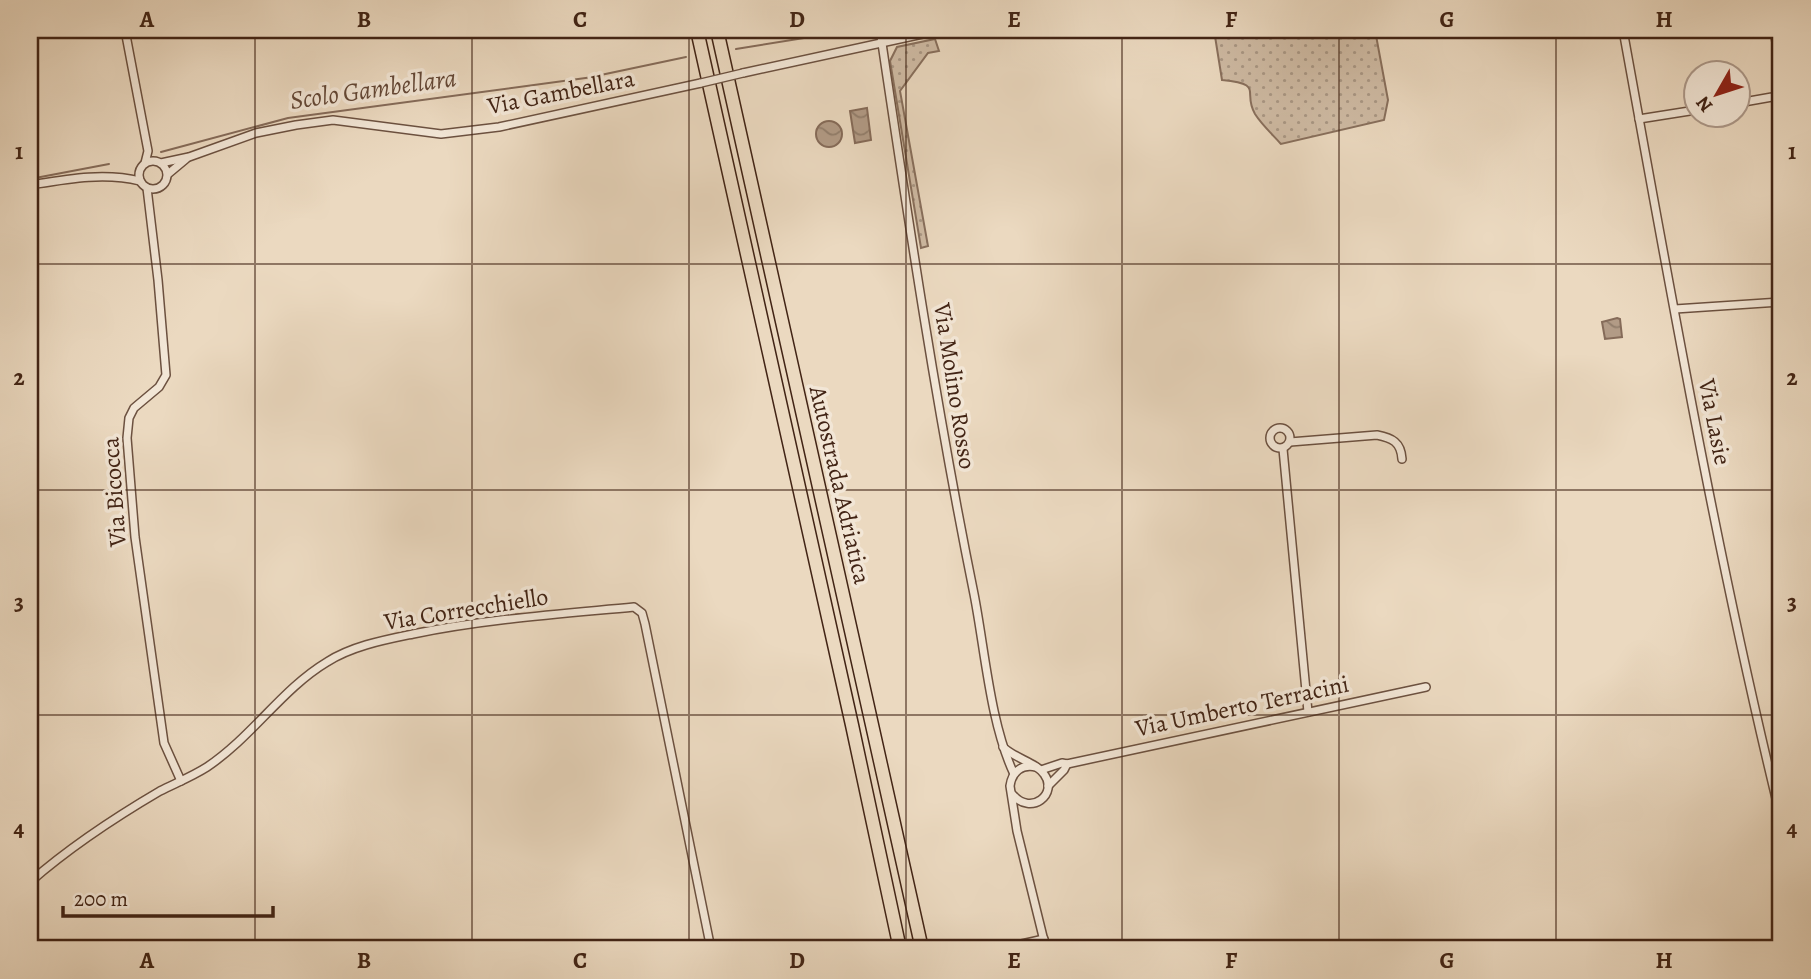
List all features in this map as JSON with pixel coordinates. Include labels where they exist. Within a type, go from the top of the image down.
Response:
[{"type":"highway","name":"Autostrada Adriatica","points":[[697,30],[900,949]]},
{"type":"highway","name":"Autostrada Adriatica","points":[[717,30],[922,949]]},
{"type":"street","points":[[125,30],[148,151],[140,171],[141,181],[147,188],[158,188],[165,183],[167,174],[148,151]]},
{"type":"street","name":"Via Molino Rosso","points":[[880,30],[951,482],[1002,747],[1014,774]]},
{"type":"street","name":"Via Gambellara","points":[[159,162],[189,157],[256,133],[333,121],[441,135],[499,127],[941,30]]},
{"type":"street","name":"Via Lasie","points":[[1623,30],[1691,405],[1737,632],[1781,819]]},
{"type":"street","points":[[1774,30],[1779,40],[1781,72]]},
{"type":"street","points":[[1752,101],[1772,97],[1781,92]]},
{"type":"street","points":[[1639,118],[1682,112]]},
{"type":"street","name":"Via Gambellara","points":[[167,174],[189,157]]},
{"type":"street","points":[[145,163],[159,162]]},
{"type":"street","points":[[30,185],[79,178],[121,176],[140,171]]},
{"type":"street","points":[[121,176],[141,181]]},
{"type":"street","name":"Via Bicocca","points":[[147,188],[166,376],[159,387],[134,408],[129,418],[127,438],[135,537],[154,681],[164,743],[181,781]]},
{"type":"street","name":"Via Bicocca","points":[[151,211],[158,188]]},
{"type":"street","points":[[1675,309],[1781,302]]},
{"type":"street","points":[[1283,449],[1271,444],[1273,431],[1284,429],[1289,433],[1290,442]]},
{"type":"street","points":[[1283,449],[1290,442],[1377,435],[1391,437],[1396,441],[1402,450],[1402,459]]},
{"type":"street","points":[[1283,449],[1308,712]]},
{"type":"street","name":"Via Correcchiello","points":[[30,882],[80,842],[206,767],[249,734],[291,689],[328,661],[378,641],[442,628],[498,619],[634,607],[642,613],[645,624],[711,949]]},
{"type":"street","name":"Via Umberto Terracini","points":[[1038,769],[1426,687]]},
{"type":"street","points":[[1002,747],[1038,769],[1047,780],[1048,786]]},
{"type":"street","points":[[1017,819],[1026,808],[1044,797],[1048,786],[1067,764]]},
{"type":"street","points":[[1038,769],[1024,767],[1014,774],[1010,786],[1017,831],[1046,949]]},
{"type":"street","points":[[1012,792],[1020,802],[1033,803]]},
{"type":"street","points":[[999,949],[1044,940]]},
{"type":"shaded area","points":[[1214,30],[1375,30],[1388,100],[1384,120],[1281,144],[1255,114],[1248,87],[1222,80]]},
{"type":"shaded area","points":[[935,39],[939,51],[928,53],[900,91],[928,246],[921,248],[890,61],[897,47]]},
{"type":"water","points":[[867,108],[871,140],[855,143],[850,111]]},
{"type":"water","points":[[829,121],[838,125],[842,134],[838,143],[829,147],[820,143],[816,134],[820,125]]},
{"type":"water","points":[[1620,319],[1622,337],[1605,339],[1602,322]]},
{"type":"waterway","name":"Scolo Gambellara","points":[[736,49],[854,30]]},
{"type":"waterway","name":"Scolo Gambellara","points":[[596,76],[686,57]]},
{"type":"waterway","name":"Scolo Gambellara","points":[[161,152],[288,118],[593,77]]},
{"type":"waterway","name":"Scolo Gambellara","points":[[30,179],[109,164]]}]
